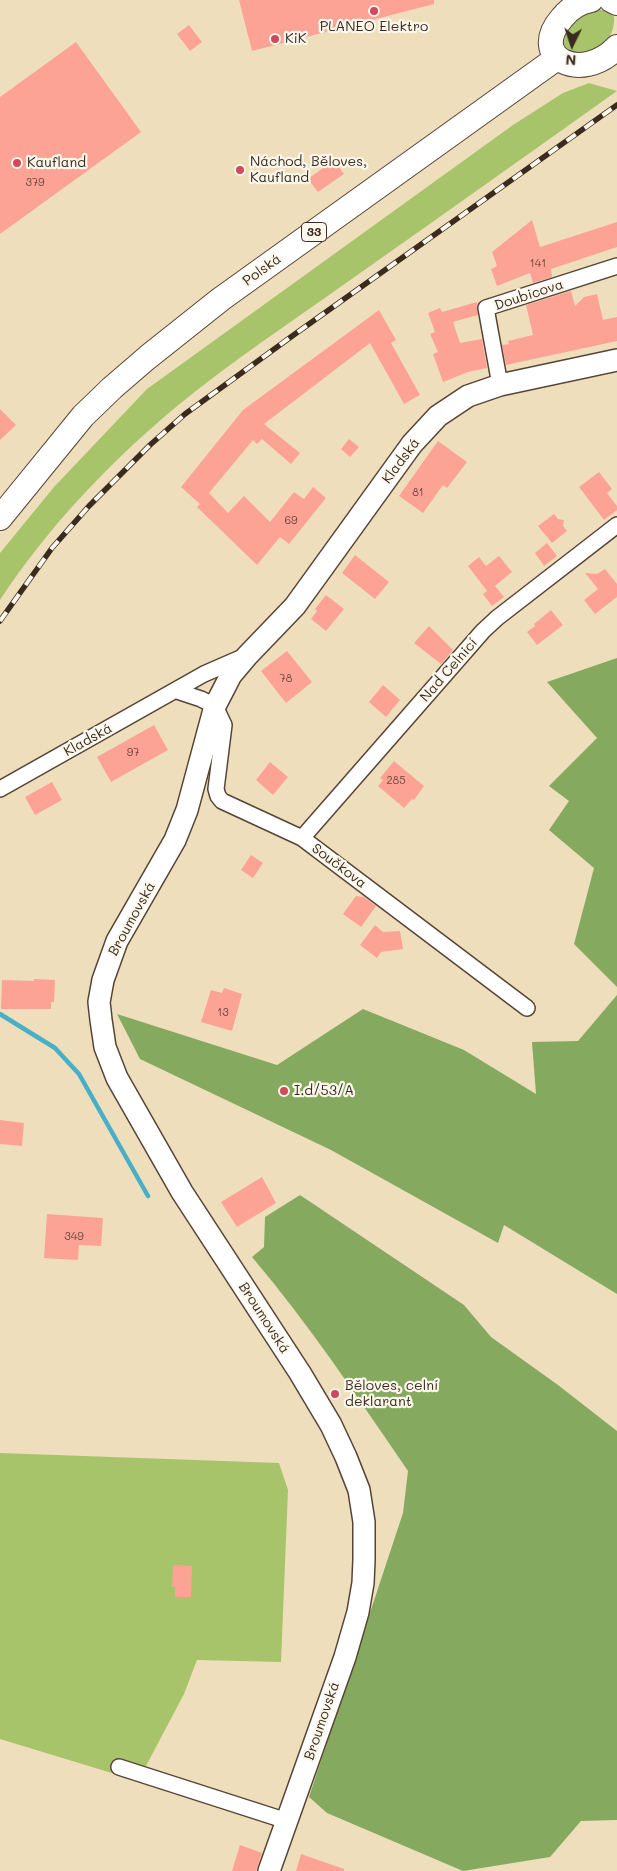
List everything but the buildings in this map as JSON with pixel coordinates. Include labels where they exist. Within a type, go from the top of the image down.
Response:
[{"type":"main road","points":[[611,0],[617,3]]},
{"type":"main road","points":[[581,2],[567,11],[555,26],[552,34],[552,47],[557,58],[566,63],[585,65],[616,51]]},
{"type":"main road","name":"Polská","points":[[0,518],[84,416],[112,388],[148,357],[221,299],[557,58]]},
{"type":"main road","name":"Kladská","points":[[175,840],[186,810],[215,706],[231,676],[247,656],[295,606],[412,444],[438,416],[468,396],[500,385],[616,363]]},
{"type":"main road","name":"Broumovská","points":[[175,840],[117,941],[108,962],[100,1002],[105,1047],[117,1078],[182,1192],[331,1425],[359,1490],[364,1522],[363,1583],[358,1612],[345,1657],[269,1871]]},
{"type":"street","name":"Doubicova","points":[[500,385],[486,308],[617,266]]},
{"type":"street","name":"Nad Celnicí","points":[[302,838],[497,618],[617,525]]},
{"type":"street","name":"Kladská","points":[[0,790],[204,674],[247,656]]},
{"type":"street","points":[[177,691],[215,706]]},
{"type":"street","name":"Součkova","points":[[215,706],[224,725],[216,789],[222,802],[302,838],[527,1008]]},
{"type":"street","points":[[120,1767],[287,1821]]},
{"type":"green space","points":[[597,10],[606,10],[614,17],[612,32],[605,42],[594,50],[573,53],[566,48],[564,41],[569,29],[581,16]]},
{"type":"green space","points":[[589,83],[617,91],[238,359],[151,428],[104,473],[59,522],[38,547],[0,600],[0,553],[54,487],[147,389],[513,125],[563,93]]},
{"type":"green space","points":[[617,658],[617,987],[574,944],[594,868],[549,830],[569,801],[549,786],[597,738],[547,682]]},
{"type":"green space","points":[[617,995],[617,1294],[504,1225],[498,1243],[331,1150],[140,1059],[117,1014],[277,1065],[363,1009],[464,1050],[536,1094],[532,1042],[578,1041]]},
{"type":"green space","points":[[300,1195],[464,1305],[491,1337],[558,1385],[617,1431],[617,1820],[581,1821],[550,1857],[463,1871],[327,1813],[309,1797],[403,1513],[408,1471],[313,1335],[252,1257],[264,1247],[265,1217]]},
{"type":"green space","points":[[0,1453],[279,1463],[288,1490],[281,1662],[197,1660],[184,1694],[138,1781],[0,1739]]},
{"type":"waterway","points":[[0,1014],[55,1048],[79,1074],[148,1196]]},
{"type":"railway","points":[[0,621],[52,548],[89,506],[150,445],[185,414],[617,105]]},
{"type":"place","name":"PLANEO Elektro","points":[[374,11]]},
{"type":"place","name":"KiK","points":[[275,39]]},
{"type":"place","name":"Kaufland","points":[[17,163]]},
{"type":"place","name":"Náchod, Běloves, Kaufland","points":[[240,170]]},
{"type":"place","name":"I.d/53/A","points":[[284,1091]]},
{"type":"place","name":"Běloves, celní deklarant","points":[[335,1394]]}]
